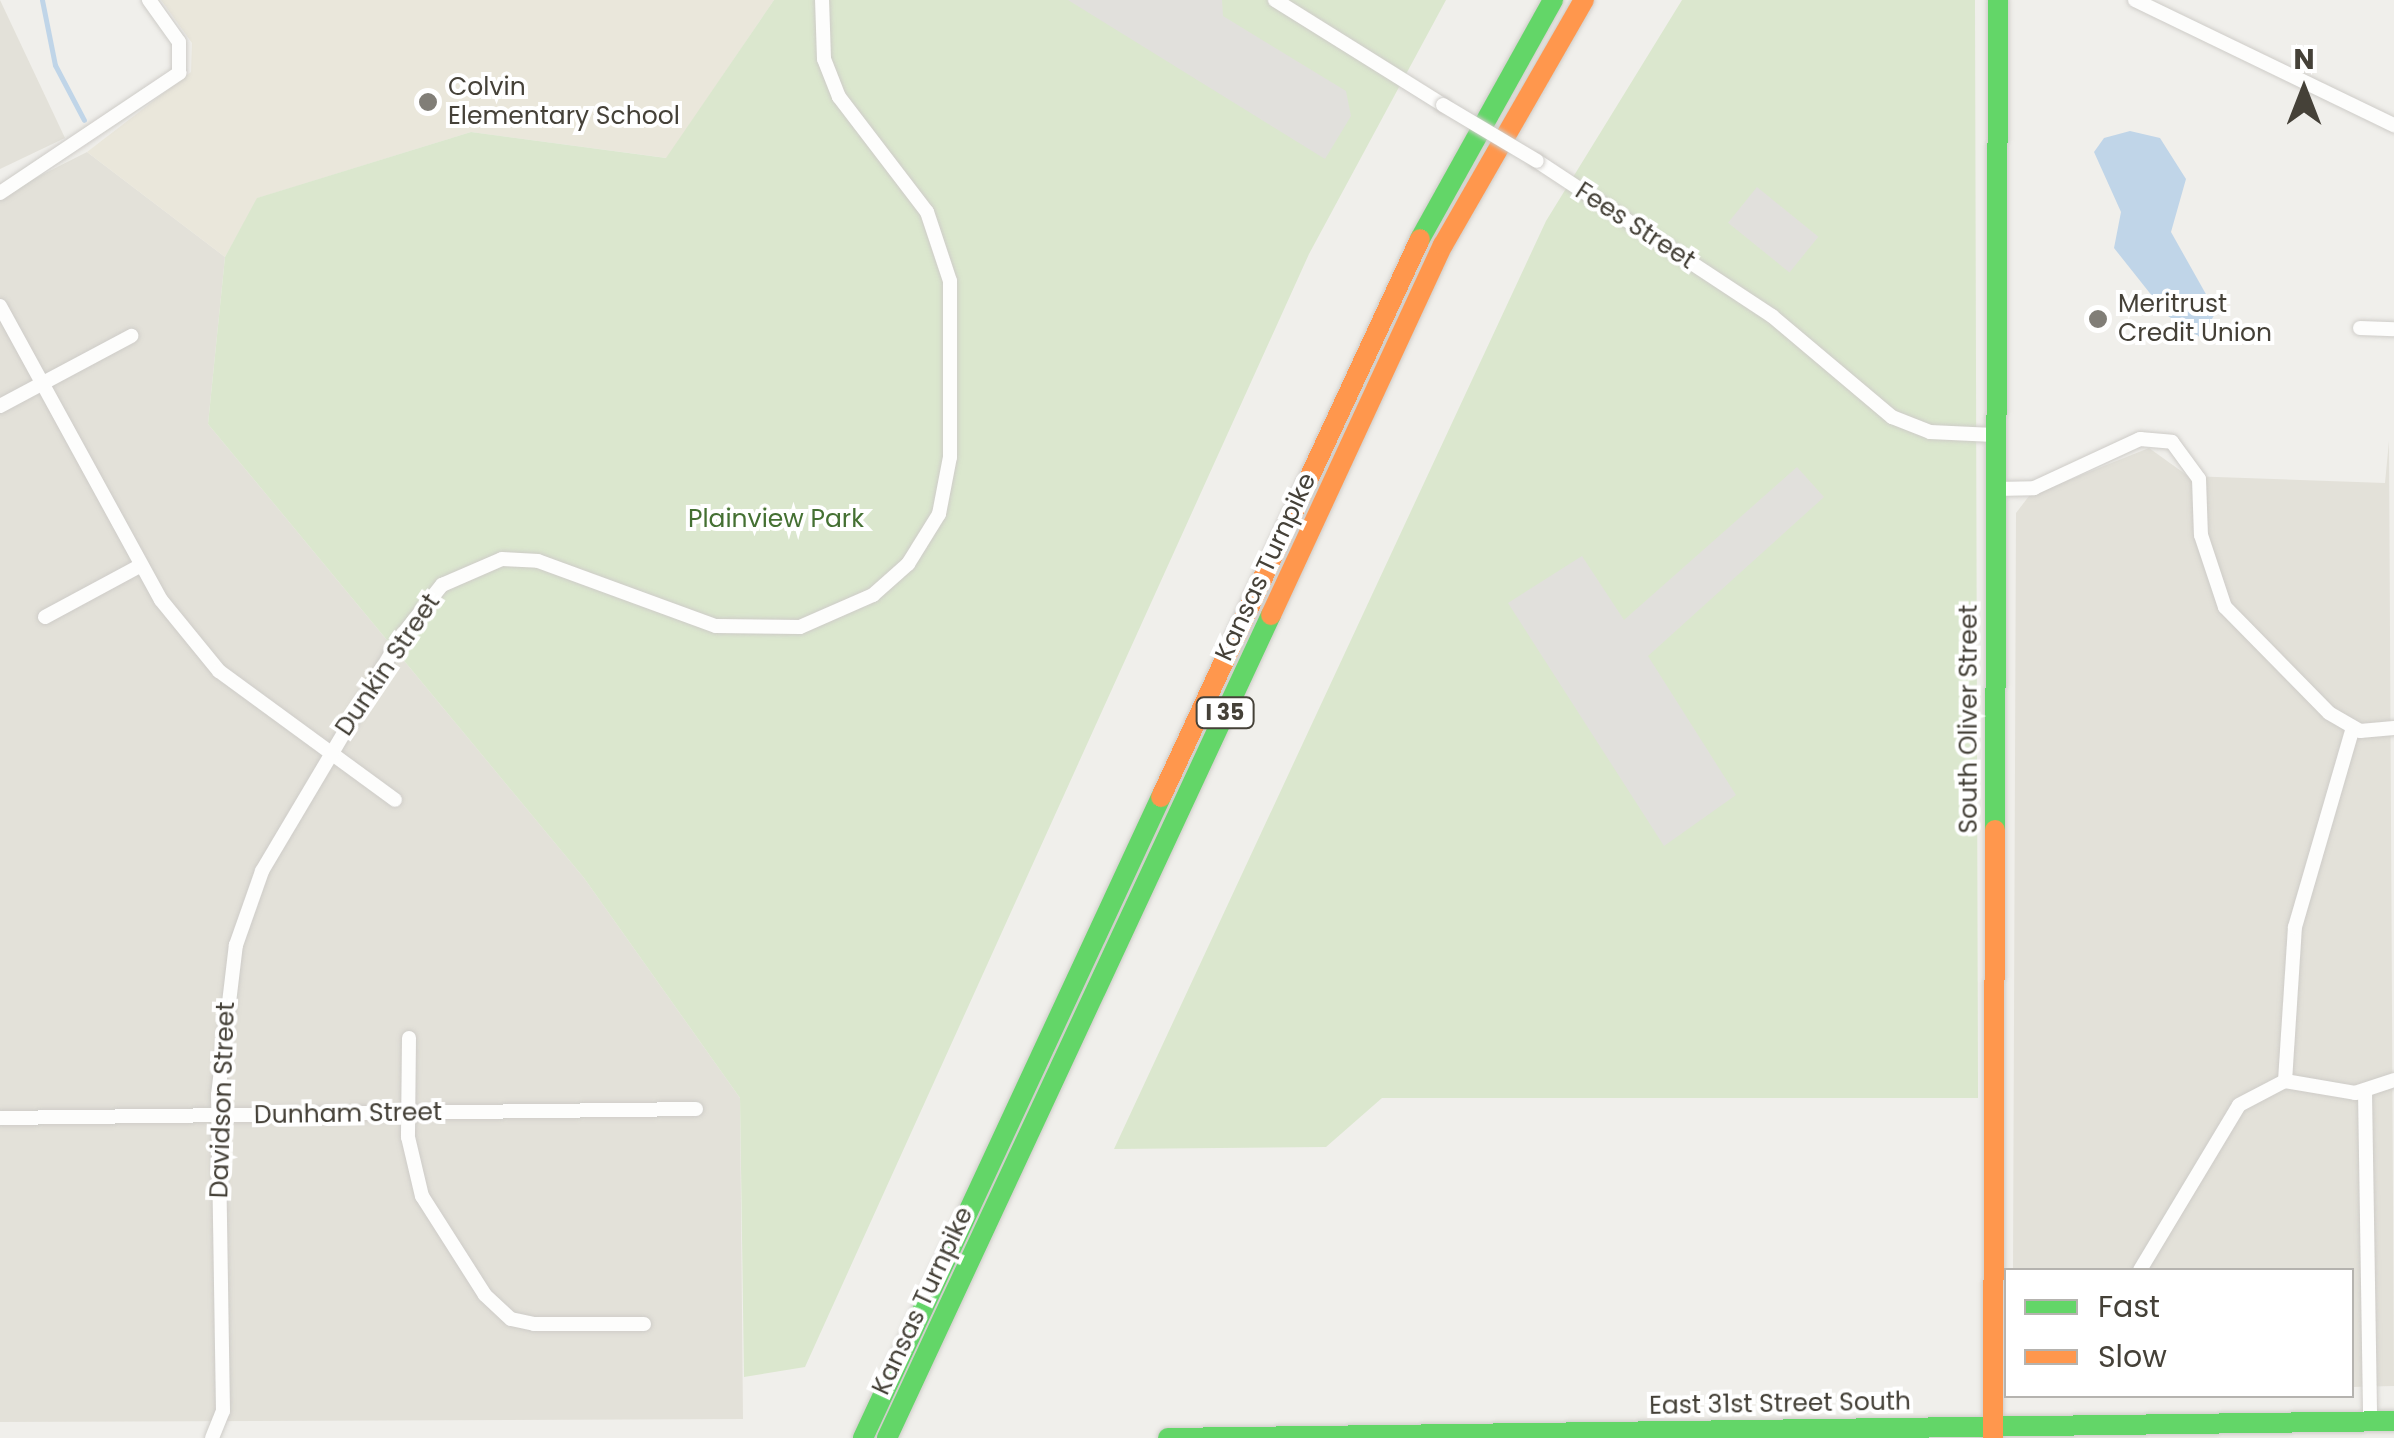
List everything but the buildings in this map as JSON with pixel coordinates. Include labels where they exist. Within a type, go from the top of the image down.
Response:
[{"type":"main road","name":"Kansas Turnpike","points":[[862,1438],[1434,209],[1553,0]]},
{"type":"main road","name":"Kansas Turnpike","points":[[887,1438],[1443,245],[1584,0]]},
{"type":"main road","name":"South Oliver Street","points":[[1993,1432],[1998,0]]},
{"type":"main road","name":"East 31st Street South","points":[[1168,1438],[1993,1432],[2394,1421]]},
{"type":"street","points":[[0,193],[99,133],[185,60],[149,0]]},
{"type":"street","name":"Dunkin Street","points":[[329,754],[442,586],[507,559],[538,560],[716,626],[800,627],[873,595],[908,564],[939,514],[950,457],[950,281],[927,212],[839,96],[824,59],[822,0]]},
{"type":"street","name":"Fees Street","points":[[1275,0],[1537,161],[1772,316],[1892,417],[1930,432],[1994,435]]},
{"type":"street","points":[[2135,0],[2394,125]]},
{"type":"street","points":[[0,306],[136,568],[218,671],[395,800]]},
{"type":"street","points":[[2360,328],[2394,329]]},
{"type":"street","points":[[0,406],[131,336]]},
{"type":"street","points":[[1994,489],[2034,488],[2140,439],[2172,442],[2199,479],[2207,562],[2226,606],[2258,648],[2354,728],[2394,728]]},
{"type":"street","points":[[45,616],[136,568]]},
{"type":"street","points":[[2285,1081],[2295,926],[2354,728]]},
{"type":"street","name":"Davidson Street","points":[[212,1438],[223,1410],[218,1116],[236,945],[260,876],[329,754]]},
{"type":"street","points":[[409,1038],[408,1113],[422,1196],[511,1318],[644,1324]]},
{"type":"street","points":[[2141,1268],[2216,1131],[2239,1105],[2285,1081],[2364,1092],[2394,1080]]},
{"type":"street","points":[[2364,1092],[2370,1421]]},
{"type":"street","name":"Dunham Street","points":[[0,1118],[696,1108]]},
{"type":"shaded area","points":[[0,0],[65,138],[0,169]]},
{"type":"shaded area","name":"Colvin Elementary School","points":[[161,0],[774,0],[667,158],[471,132],[258,198],[225,257],[87,152],[191,72],[192,43]]},
{"type":"shaded area","points":[[1068,0],[1222,0],[1223,16],[1346,91],[1351,116],[1325,159]]},
{"type":"shaded area","points":[[87,152],[225,257],[208,424],[584,878],[740,1098],[743,1419],[0,1422],[0,196]]},
{"type":"shaded area","points":[[1757,187],[1818,237],[1789,272],[1728,223]]},
{"type":"shaded area","points":[[2389,441],[2394,1386],[2354,1387],[2354,1268],[2013,1268],[2016,513],[2029,496],[2149,448],[2188,476],[2385,483]]},
{"type":"shaded area","points":[[1797,467],[1824,497],[1648,656],[1736,795],[1664,846],[1508,603],[1582,556],[1624,620]]},
{"type":"green space","name":"Plainview Park","points":[[774,0],[1446,0],[1309,254],[805,1367],[744,1377],[740,1098],[584,878],[208,424],[225,257],[257,198],[471,132],[666,158]]},
{"type":"green space","points":[[1682,0],[1975,0],[1978,1098],[1382,1098],[1326,1147],[1114,1149],[1546,221]]},
{"type":"water","points":[[2130,131],[2160,138],[2186,179],[2171,232],[2216,312],[2201,338],[2168,316],[2114,248],[2121,212],[2094,152],[2104,138]]},
{"type":"waterway","points":[[42,0],[55,65],[84,120]]},
{"type":"traffic: fast","points":[[1420,239],[1553,0]]},
{"type":"traffic: fast","points":[[1995,830],[1998,0]]},
{"type":"traffic: fast","points":[[887,1438],[1271,615]]},
{"type":"traffic: fast","points":[[863,1438],[1161,797]]},
{"type":"traffic: fast","points":[[1168,1438],[2394,1421]]},
{"type":"traffic: slow","points":[[1271,615],[1443,245],[1584,0]]},
{"type":"traffic: slow","points":[[1161,797],[1420,239]]},
{"type":"traffic: slow","points":[[1993,1438],[1995,830]]},
{"type":"place","name":"Colvin Elementary School","points":[[428,102]]},
{"type":"place","name":"Meritrust Credit Union","points":[[2098,319]]}]
